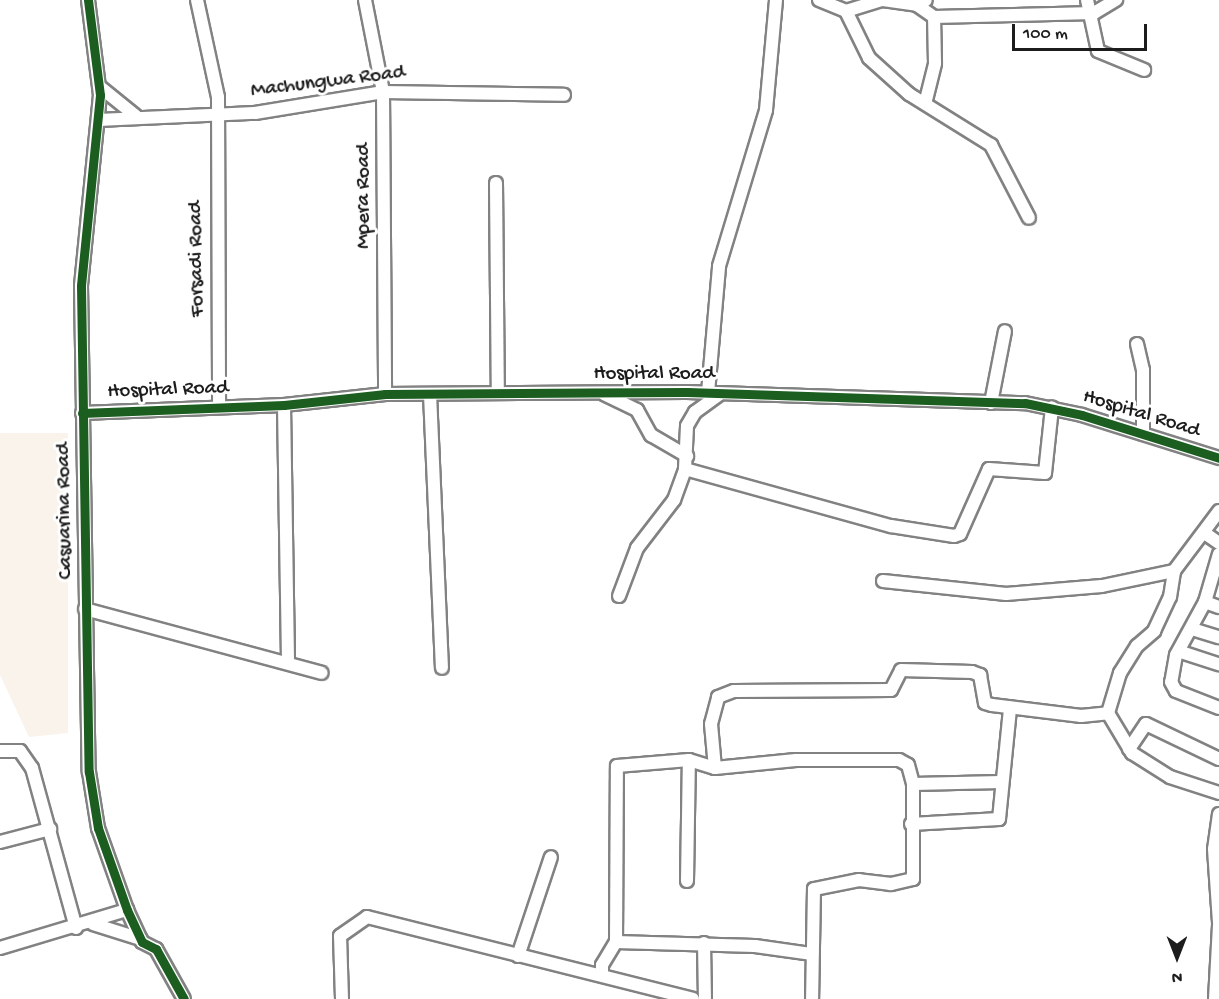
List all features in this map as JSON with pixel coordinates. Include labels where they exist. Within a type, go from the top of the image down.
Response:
[{"type":"street","name":"Casuarina Road","points":[[88,0],[100,87],[81,286],[85,609],[90,782],[98,828],[132,922],[141,939],[156,949],[184,999]]},
{"type":"street","name":"Forsadi Road","points":[[197,0],[217,92],[214,111],[219,407]]},
{"type":"street","points":[[619,596],[637,548],[674,500],[686,462],[687,426],[695,412],[715,393],[719,266],[766,110],[776,0]]},
{"type":"street","points":[[819,0],[846,11],[883,0],[921,3],[934,18],[935,63],[926,100]]},
{"type":"street","points":[[1087,0],[1094,13],[1098,51],[1144,70]]},
{"type":"street","points":[[934,18],[1094,13],[1116,0]]},
{"type":"street","name":"Mpera Road","points":[[369,2],[383,92],[385,394]]},
{"type":"street","points":[[846,11],[869,57],[909,94],[926,100],[991,145],[1029,218]]},
{"type":"street","points":[[100,87],[136,116]]},
{"type":"street","name":"Machungwa Road","points":[[98,120],[214,111],[255,113],[383,92],[564,94]]},
{"type":"street","points":[[496,183],[498,393]]},
{"type":"street","points":[[991,403],[1005,331]]},
{"type":"street","points":[[1137,344],[1143,370],[1143,434]]},
{"type":"street","points":[[601,393],[637,410],[651,435],[686,462],[891,526],[954,536],[960,534],[989,469],[1045,473],[1052,407]]},
{"type":"street","name":"Hospital Road","points":[[82,413],[284,405],[385,394],[715,393],[991,403],[1052,407],[1219,458]]},
{"type":"street","points":[[430,394],[442,668]]},
{"type":"street","points":[[284,405],[288,662]]},
{"type":"street","points":[[1219,511],[1206,534],[1174,571],[1170,597],[1154,631],[1137,646],[1120,673],[1108,713],[1129,749],[1170,777],[1219,793]]},
{"type":"street","points":[[1206,534],[1219,543]]},
{"type":"street","points":[[1219,554],[1205,602],[1181,652],[1172,686],[1219,708]]},
{"type":"street","points":[[883,581],[1006,594],[1102,586],[1174,571]]},
{"type":"street","points":[[1205,602],[1219,607]]},
{"type":"street","points":[[85,609],[322,673]]},
{"type":"street","points":[[1192,629],[1219,637]]},
{"type":"street","points":[[1181,652],[1219,664]]},
{"type":"street","points":[[715,768],[711,724],[718,697],[734,691],[891,690],[901,670],[972,672],[980,675],[985,703],[1081,716],[1108,713]]},
{"type":"street","points":[[911,824],[999,819],[1010,708]]},
{"type":"street","points":[[1129,749],[1146,724],[1218,754]]},
{"type":"street","points":[[0,751],[25,755],[50,830],[86,924]]},
{"type":"street","points":[[687,881],[689,759]]},
{"type":"street","points":[[602,975],[602,964],[616,942],[613,769],[689,759],[715,768],[796,760],[899,760],[908,765],[913,784],[911,824],[913,879],[891,884],[859,880],[814,890],[812,999]]},
{"type":"street","points":[[913,784],[1001,782]]},
{"type":"street","points":[[1215,999],[1219,923],[1214,849],[1219,814]]},
{"type":"street","points":[[0,842],[50,830]]},
{"type":"street","points":[[518,956],[550,857]]},
{"type":"street","points":[[86,924],[110,911],[120,890]]},
{"type":"street","points":[[0,948],[127,910]]},
{"type":"street","points":[[342,999],[340,936],[367,917],[693,999]]},
{"type":"street","points":[[86,924],[132,922]]},
{"type":"street","points":[[86,924],[141,939]]},
{"type":"street","points":[[616,942],[704,943],[812,954]]},
{"type":"street","points":[[704,943],[705,999]]},
{"type":"shaded area","points":[[0,433],[68,433],[68,733],[29,737],[0,675]]},
{"type":"cycle path","points":[[88,0],[100,95],[81,286],[89,772],[98,828],[127,910],[142,942],[156,949],[184,999]]},
{"type":"cycle path","points":[[82,413],[284,405],[385,394],[687,392],[1025,403],[1082,415],[1219,458]]}]
